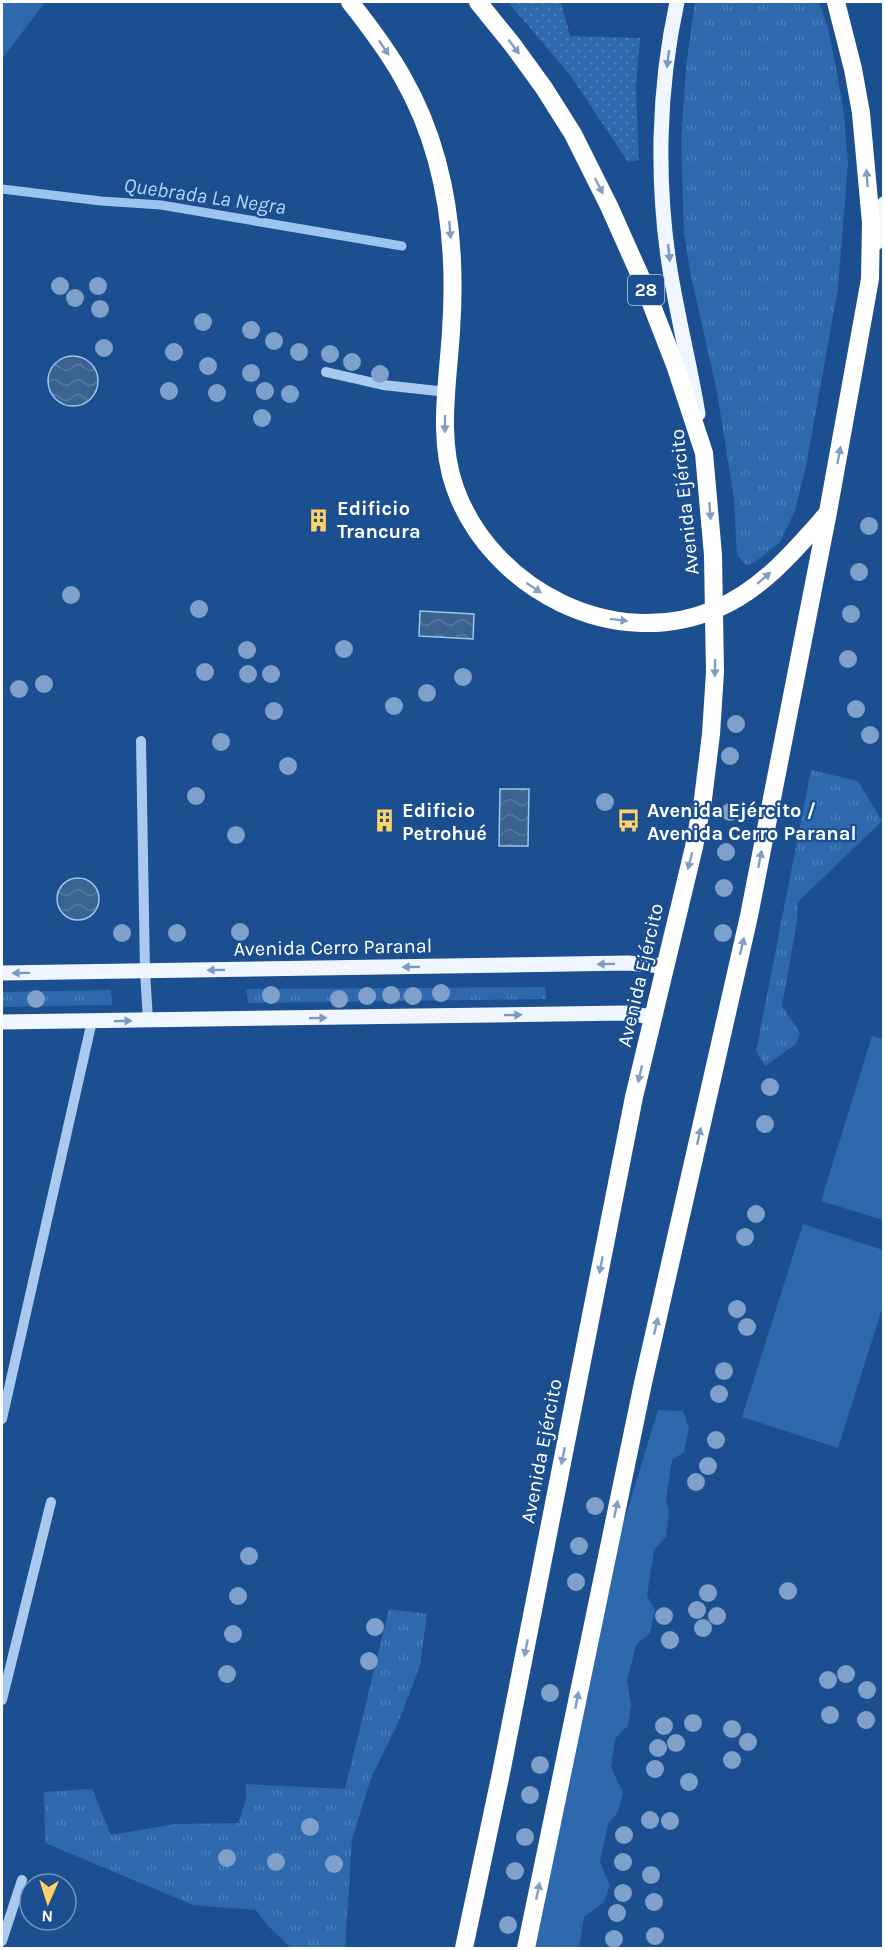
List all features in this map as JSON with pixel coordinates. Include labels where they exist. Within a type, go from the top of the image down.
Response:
[{"type":"highway","points":[[350,2],[381,43],[404,79],[432,143],[442,179],[449,217],[453,292],[445,442],[454,487],[464,510],[495,556],[518,577],[543,594],[605,619],[640,622],[678,620],[715,610],[760,582],[790,555],[828,512]]},
{"type":"highway","name":"28","points":[[478,2],[544,88],[573,134],[642,280],[675,365],[704,453]]},
{"type":"highway","points":[[526,1948],[642,1383],[749,916],[828,512],[870,279],[871,224],[861,113],[853,69],[836,2]]},
{"type":"highway","name":"Avenida Ejército","points":[[464,1948],[634,1097],[694,847],[703,798],[716,672],[712,544],[704,453]]},
{"type":"main road","name":"Avenida Ejército","points":[[677,2],[662,106],[661,168],[670,268],[704,453]]},
{"type":"main road","points":[[870,279],[884,204]]},
{"type":"main road","name":"Avenida Cerro Paranal","points":[[2,973],[628,963],[664,966]]},
{"type":"main road","points":[[2,1022],[625,1013],[653,1017]]},
{"type":"lane","points":[[326,372],[382,385],[447,392]]},
{"type":"lane","points":[[141,741],[148,1020]]},
{"type":"lane","points":[[2,1419],[93,1021]]},
{"type":"lane","points":[[2,1700],[51,1502]]},
{"type":"lane","points":[[2,1941],[18,1892]]},
{"type":"green space","points":[[2,2],[45,2],[2,59]]},
{"type":"green space","points":[[508,2],[561,2],[570,36],[640,38],[636,87],[639,160],[628,162],[570,75]]},
{"type":"green space","points":[[695,2],[819,2],[828,28],[844,115],[848,164],[838,288],[807,461],[795,511],[780,542],[754,563],[746,565],[737,555],[734,499],[717,392],[690,271],[684,232],[681,142],[686,66]]},
{"type":"green space","points":[[811,770],[858,781],[882,821],[798,902],[797,921],[782,1006],[800,1033],[796,1044],[765,1066],[756,1051]]},
{"type":"green space","points":[[545,987],[546,999],[248,1003],[246,989]]},
{"type":"green space","points":[[111,990],[112,1005],[2,1007],[2,992]]},
{"type":"green space","points":[[872,1036],[883,1039],[883,1220],[821,1201]]},
{"type":"green space","points":[[803,1224],[883,1250],[883,1306],[838,1448],[742,1417]]},
{"type":"green space","points":[[658,1410],[683,1411],[689,1428],[684,1452],[672,1460],[666,1499],[669,1512],[666,1537],[654,1550],[647,1596],[655,1610],[650,1633],[636,1645],[627,1681],[631,1705],[628,1725],[615,1739],[611,1767],[623,1793],[618,1812],[608,1824],[600,1862],[610,1885],[604,1902],[584,1917],[579,1948],[526,1948],[592,1626]]},
{"type":"green space","points":[[389,1609],[427,1614],[420,1666],[398,1723],[371,1778],[352,1840],[345,1948],[291,1948],[268,1926],[256,1910],[193,1905],[45,1843],[44,1792],[92,1789],[111,1835],[175,1824],[238,1823],[246,1800],[246,1784],[345,1789]]},
{"type":"water","points":[[73,356],[91,363],[98,381],[91,399],[73,406],[55,399],[48,381],[55,363]]},
{"type":"water","points":[[420,611],[474,614],[473,639],[419,636]]},
{"type":"water","points":[[500,789],[529,789],[528,846],[499,846]]},
{"type":"water","points":[[78,878],[86,879],[93,884],[98,891],[98,907],[93,914],[86,919],[78,920],[70,919],[63,914],[58,907],[57,899],[58,891],[63,884],[70,879]]},
{"type":"waterway","name":"Quebrada La Negra","points":[[2,189],[101,201],[161,205],[402,246]]},
{"type":"place","name":"Edificio Trancura","points":[[319,520]]},
{"type":"place","name":"Edificio Petrohué","points":[[384,821]]},
{"type":"place","name":"Avenida Ejército / Avenida Cerro Paranal","points":[[629,821]]}]
